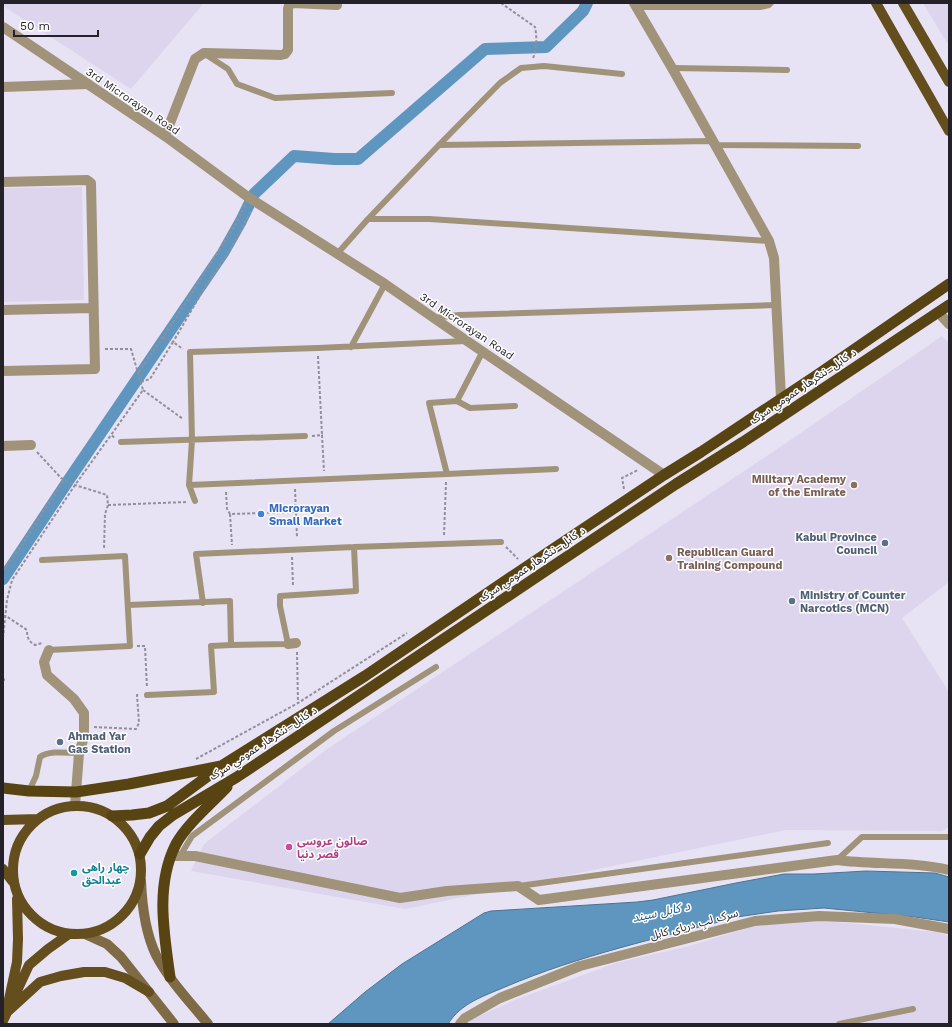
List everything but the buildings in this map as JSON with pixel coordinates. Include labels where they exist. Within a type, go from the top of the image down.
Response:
[{"type":"highway","name":"د کابل–ننګرهار عمومي سړک","points":[[112,816],[150,813],[167,806],[223,765],[365,676],[664,474],[701,452],[817,375],[949,284]]},
{"type":"highway","name":"د کابل–ننګرهار عمومي سړک","points":[[140,854],[150,837],[173,815],[237,777],[676,484],[743,442],[946,308]]},
{"type":"highway","points":[[3,788],[30,791],[76,792],[129,784],[223,765]]},
{"type":"highway","points":[[170,977],[163,922],[163,889],[176,856],[176,844],[190,826],[237,777]]},
{"type":"main road","points":[[876,3],[949,131]]},
{"type":"main road","points":[[903,3],[949,82]]},
{"type":"main road","points":[[5,1017],[17,962],[18,916],[12,865],[16,847],[25,832],[38,819],[55,809],[75,806],[94,808],[112,816],[124,826],[134,839],[140,854],[142,866],[142,906],[147,931],[156,955],[170,977],[208,1024]]},
{"type":"main road","points":[[3,820],[38,819]]},
{"type":"main road","points":[[3,869],[13,882]]},
{"type":"main road","points":[[16,893],[25,909],[37,921],[52,930],[69,934],[85,934],[105,928],[122,917],[135,900],[141,881]]},
{"type":"main road","points":[[5,1017],[30,965],[48,949],[69,934]]},
{"type":"main road","points":[[85,934],[107,944],[121,957],[174,1024]]},
{"type":"main road","points":[[5,1017],[40,982],[84,972],[105,972],[125,978],[150,992]]},
{"type":"main road","points":[[3,998],[5,1017]]},
{"type":"street","points":[[165,136],[195,59],[204,53],[285,54],[288,50],[288,9],[290,5],[293,3],[337,4]]},
{"type":"street","points":[[635,5],[769,241],[774,258],[781,398]]},
{"type":"street","name":"3rd Microrayan Road","points":[[3,27],[165,136],[252,199],[385,284],[664,474]]},
{"type":"street","points":[[3,88],[88,84]]},
{"type":"street","points":[[3,182],[87,180],[91,183],[95,349],[95,369],[3,371]]},
{"type":"street","points":[[3,310],[93,308]]},
{"type":"street","points":[[946,308],[949,324]]},
{"type":"street","points":[[3,446],[31,445]]},
{"type":"street","points":[[50,650],[44,662],[47,675],[74,699],[84,713],[85,727],[84,737],[79,753],[75,806]]},
{"type":"street","points":[[176,856],[195,856],[400,898],[447,891],[518,886],[539,900],[837,860],[862,863],[905,863],[949,870]]},
{"type":"street","name":"سرک لبِ دریای کابل","points":[[460,1024],[465,1018],[500,998],[580,966],[755,920],[819,916],[895,919],[949,929]]},
{"type":"lane","points":[[635,5],[760,7],[771,3]]},
{"type":"lane","points":[[204,53],[228,69],[237,84],[276,98],[392,93]]},
{"type":"lane","points":[[337,254],[439,144],[500,83],[521,68],[544,66],[622,74]]},
{"type":"lane","points":[[672,68],[787,70]]},
{"type":"lane","points":[[439,144],[714,143],[858,146]]},
{"type":"lane","points":[[368,219],[429,219],[769,241]]},
{"type":"lane","points":[[351,347],[385,284]]},
{"type":"lane","points":[[434,318],[459,315],[777,305]]},
{"type":"lane","points":[[195,501],[189,485],[192,440],[190,352],[351,347],[467,341]]},
{"type":"lane","points":[[457,401],[483,351]]},
{"type":"lane","points":[[447,474],[429,403],[457,401],[470,408],[515,406]]},
{"type":"lane","points":[[121,442],[305,436]]},
{"type":"lane","points":[[189,485],[556,469]]},
{"type":"lane","points":[[204,603],[196,554],[501,542]]},
{"type":"lane","points":[[147,695],[214,692],[211,646],[292,643],[280,606],[280,596],[356,592],[354,547]]},
{"type":"lane","points":[[42,560],[125,556],[130,646],[50,650]]},
{"type":"lane","points":[[128,605],[230,601],[232,645]]},
{"type":"lane","points":[[176,856],[192,836],[334,731],[436,667]]},
{"type":"lane","points":[[30,791],[36,776],[40,757],[44,754],[50,753],[79,753]]},
{"type":"lane","points":[[837,860],[862,837],[949,837]]},
{"type":"lane","points":[[518,886],[828,843]]},
{"type":"lane","points":[[839,1024],[913,1009]]},
{"type":"path","points":[[501,3],[535,27],[535,48]]},
{"type":"path","points":[[139,372],[252,199]]},
{"type":"path","points":[[142,382],[150,379],[205,287],[236,240],[245,225],[252,199]]},
{"type":"path","points":[[163,337],[190,352]]},
{"type":"path","points":[[318,348],[325,479]]},
{"type":"path","points":[[95,349],[131,349],[144,390],[192,425]]},
{"type":"path","points":[[3,638],[7,600],[12,580],[75,485],[144,390]]},
{"type":"path","points":[[111,435],[121,442]]},
{"type":"path","points":[[305,436],[322,435]]},
{"type":"path","points":[[31,445],[62,478],[75,485],[107,495],[108,505],[105,514],[104,557]]},
{"type":"path","points":[[624,492],[622,478],[649,464]]},
{"type":"path","points":[[444,545],[447,474]]},
{"type":"path","points":[[3,570],[19,549],[65,479]]},
{"type":"path","points":[[295,481],[297,538]]},
{"type":"path","points":[[226,484],[227,509],[230,514],[232,552]]},
{"type":"path","points":[[108,505],[195,501]]},
{"type":"path","points":[[230,514],[296,512]]},
{"type":"path","points":[[501,542],[519,560]]},
{"type":"path","points":[[292,550],[293,595]]},
{"type":"path","points":[[5,616],[27,630],[27,638],[29,641],[36,645],[40,643],[48,643],[50,650]]},
{"type":"path","points":[[191,762],[298,703],[412,630]]},
{"type":"path","points":[[292,643],[298,661],[298,703]]},
{"type":"path","points":[[85,727],[136,729],[139,723],[137,695],[147,695],[145,646],[130,646]]},
{"type":"path","points":[[3,678],[5,682]]},
{"type":"shaded area","points":[[3,3],[204,3],[131,89],[3,6]]},
{"type":"shaded area","points":[[923,3],[949,3],[949,46]]},
{"type":"shaded area","points":[[82,187],[84,300],[3,302],[3,188]]},
{"type":"shaded area","points":[[942,336],[949,343],[949,582],[902,618],[949,692],[949,827],[942,831],[786,830],[405,909],[191,871],[204,844],[327,749],[786,443]]},
{"type":"shaded area","points":[[818,920],[936,932],[949,936],[949,1024],[467,1024],[470,1020],[517,999],[616,963],[689,946],[751,927]]},
{"type":"water","name":"د کابل سيند","points":[[866,871],[935,873],[949,877],[949,922],[824,908],[778,911],[737,917],[591,956],[533,976],[466,1005],[448,1024],[328,1024],[365,992],[402,964],[484,913],[491,911],[637,902],[784,874]]},
{"type":"waterway","points":[[3,579],[223,253],[254,194],[294,156],[358,159],[485,49],[546,47],[583,11],[587,3]]},
{"type":"place","name":"Military Academy of the Emirate","points":[[854,485]]},
{"type":"place","name":"Microrayan Small Market","points":[[261,514]]},
{"type":"place","name":"Kabul Province Council","points":[[885,543]]},
{"type":"place","name":"Republican Guard Training Compound","points":[[669,558]]},
{"type":"place","name":"Ministry of Counter Narcotics (MCN)","points":[[792,601]]},
{"type":"place","name":"Ahmad Yar Gas Station","points":[[60,742]]},
{"type":"place","name":"صالون عروسی قصر دنیا","points":[[289,847]]},
{"type":"place","name":"چهار راهی عبدالحق","points":[[74,873]]}]
